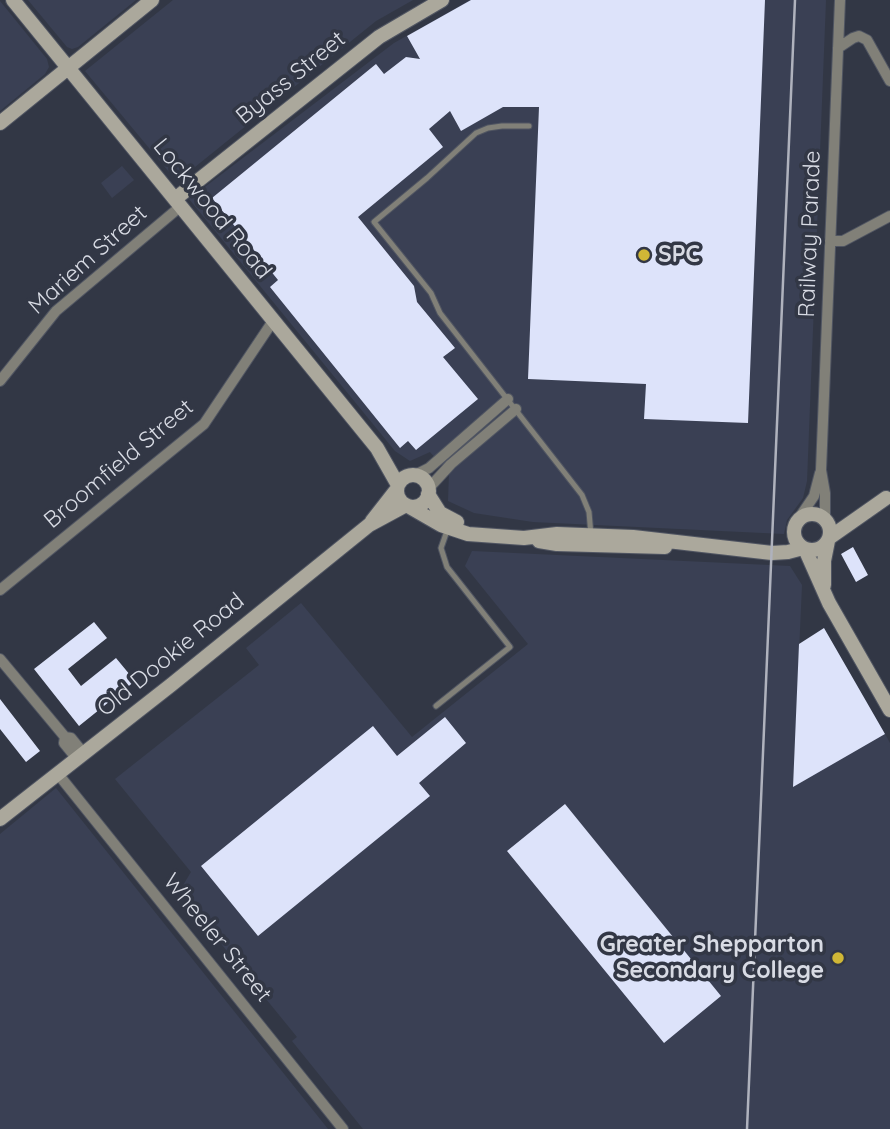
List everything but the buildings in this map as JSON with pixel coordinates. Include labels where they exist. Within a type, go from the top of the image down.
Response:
[{"type":"street","name":"Lockwood Road","points":[[13,0],[377,447],[398,487]]},
{"type":"street","points":[[0,123],[152,0]]},
{"type":"street","name":"Byass Street","points":[[178,203],[379,37],[442,0]]},
{"type":"street","name":"Railway Parade","points":[[826,519],[821,470],[840,0]]},
{"type":"street","points":[[838,48],[859,36],[867,40],[890,81]]},
{"type":"street","name":"Mariem Street","points":[[2,375],[57,311],[178,203]]},
{"type":"street","points":[[831,242],[843,241],[890,216]]},
{"type":"street","name":"Broomfield Street","points":[[0,590],[204,424],[273,321]]},
{"type":"street","points":[[508,399],[429,468],[402,479],[398,487],[400,500],[448,527],[468,534],[524,538],[557,544],[592,540],[631,542],[656,549],[684,545],[788,552],[820,548],[888,496]]},
{"type":"street","points":[[407,505],[418,505],[451,464],[516,409]]},
{"type":"street","name":"Lockwood Road","points":[[377,447],[413,475]]},
{"type":"street","name":"Railway Parade","points":[[795,527],[814,496],[821,470]]},
{"type":"street","points":[[413,475],[424,480],[437,510],[443,515],[487,535]]},
{"type":"street","name":"Old Dookie Road","points":[[369,525],[398,487]]},
{"type":"street","points":[[747,549],[782,543],[810,514],[826,519],[846,516],[888,496]]},
{"type":"street","name":"Old Dookie Road","points":[[0,819],[369,525],[407,505]]},
{"type":"street","points":[[826,519],[830,529],[823,575],[830,603]]},
{"type":"street","points":[[795,527],[796,541],[804,548],[830,603],[890,710]]},
{"type":"street","points":[[0,659],[65,737],[71,738],[80,756]]},
{"type":"street","name":"Wheeler Street","points":[[58,774],[343,1129]]},
{"type":"lane","points":[[529,126],[502,126],[476,133],[374,222],[431,293],[440,313],[582,495],[589,512],[592,540]]},
{"type":"lane","points":[[436,706],[510,646],[447,567],[441,548],[448,527]]},
{"type":"shaded area","points":[[28,0],[136,0],[72,49],[67,47]]},
{"type":"shaded area","points":[[173,0],[413,0],[376,21],[190,171],[179,176],[169,172],[85,71]]},
{"type":"shaded area","points":[[470,0],[826,0],[807,481],[803,498],[787,520],[784,534],[533,522],[474,513],[448,501],[449,474],[430,452],[410,461],[395,451],[189,199],[394,43]]},
{"type":"shaded area","points":[[0,1],[47,59],[49,67],[45,74],[0,111]]},
{"type":"shaded area","points":[[122,166],[134,180],[112,198],[101,183]]},
{"type":"shaded area","points":[[472,551],[790,566],[802,585],[793,786],[885,734],[890,743],[890,1129],[363,1129],[292,1041],[297,1037],[179,892],[191,872],[115,779],[259,665],[246,648],[301,603],[412,737],[528,644],[465,566]]},
{"type":"shaded area","points":[[56,788],[328,1129],[0,1129],[0,834]]},
{"type":"railway","points":[[747,1129],[795,0]]},
{"type":"place","name":"SPC","points":[[644,255]]},
{"type":"place","name":"Greater Shepparton Secondary College","points":[[838,958]]}]
